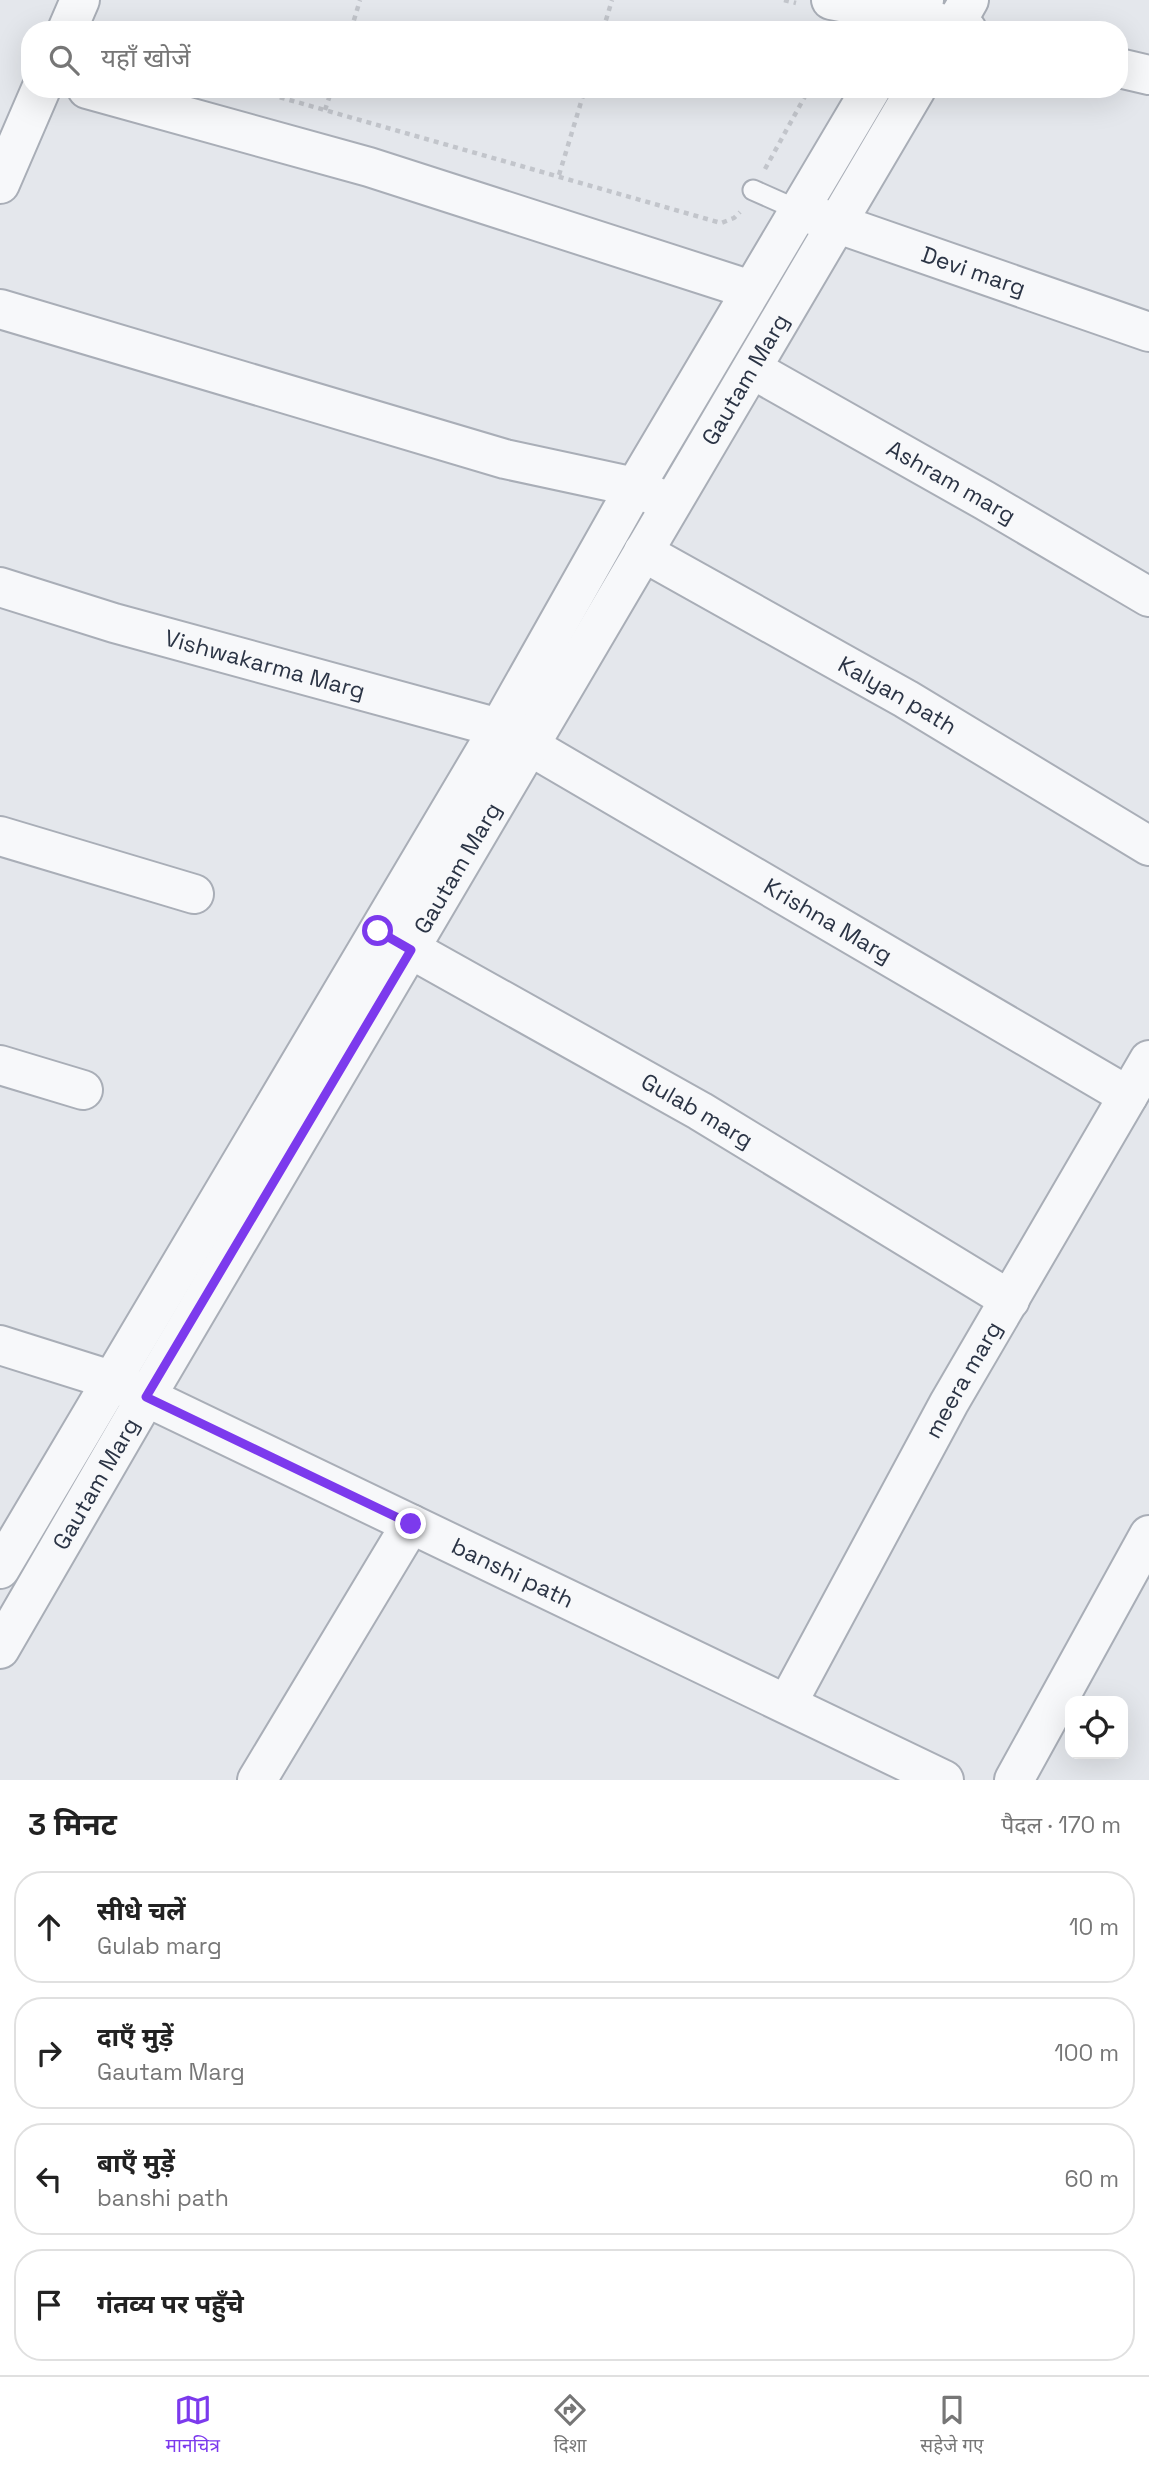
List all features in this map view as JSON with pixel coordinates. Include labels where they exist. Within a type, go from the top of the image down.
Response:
[{"type":"street","points":[[71,21],[80,0]]},
{"type":"street","points":[[831,0],[960,21]]},
{"type":"street","points":[[1128,70],[1149,75]]},
{"type":"street","points":[[0,184],[37,98]]},
{"type":"street","points":[[120,98],[369,167],[751,290]]},
{"type":"street","points":[[0,1569],[378,931],[514,737],[635,487],[865,98]]},
{"type":"street","name":"Gautam Marg","points":[[0,1649],[411,950],[514,737],[643,552],[673,504],[911,98]]},
{"type":"street","name":"Devi marg","points":[[799,210],[1149,332]]},
{"type":"street","points":[[0,309],[505,459],[635,487],[673,504]]},
{"type":"street","name":"Ashram marg","points":[[752,369],[1149,597]]},
{"type":"street","name":"Kalyan path","points":[[643,552],[906,699],[1149,846]]},
{"type":"street","name":"Vishwakarma Marg","points":[[0,587],[514,737]]},
{"type":"street","name":"Krishna Marg","points":[[514,737],[1128,1096]]},
{"type":"street","points":[[0,836],[194,894]]},
{"type":"street","name":"Gulab marg","points":[[378,931],[700,1111],[1010,1300]]},
{"type":"street","name":"meera marg","points":[[787,1704],[950,1403],[1149,1060]]},
{"type":"street","points":[[0,1065],[83,1090]]},
{"type":"street","name":"banshi path","points":[[0,1346],[111,1380],[944,1780]]},
{"type":"street","points":[[257,1780],[411,1524]]},
{"type":"street","points":[[1014,1780],[1146,1546]]},
{"type":"lane","points":[[753,190],[799,210]]},
{"type":"path","points":[[354,21],[360,0]]},
{"type":"path","points":[[606,21],[612,0]]},
{"type":"path","points":[[283,98],[721,223],[734,218],[743,209],[804,98]]},
{"type":"path","points":[[325,110],[329,98]]},
{"type":"path","points":[[559,175],[582,98]]},
{"type":"route","points":[[378,931],[411,950],[146,1397],[411,1524]]}]
